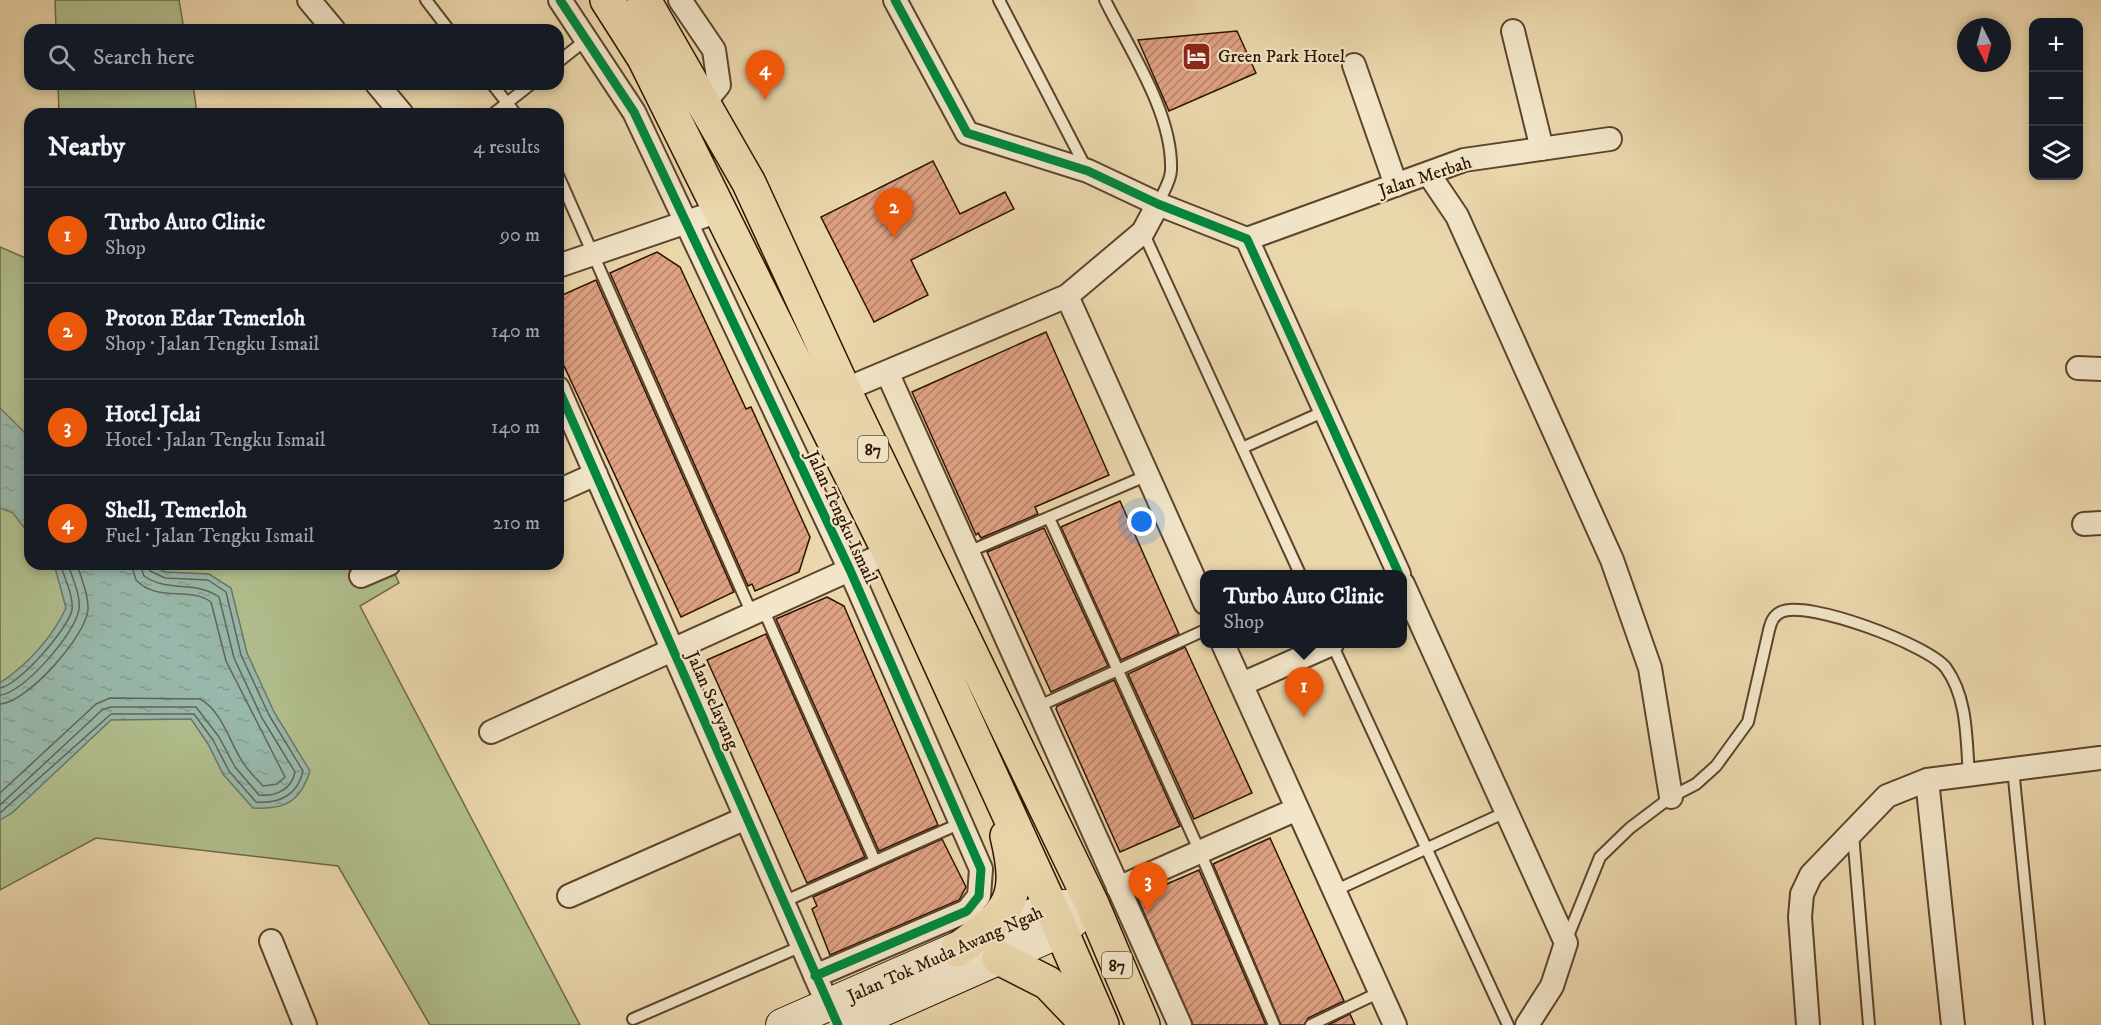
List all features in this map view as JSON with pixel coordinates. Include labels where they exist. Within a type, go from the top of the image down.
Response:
[{"type":"main road","name":"Jalan Tengku Ismail","points":[[607,0],[644,58],[889,552],[1056,919],[1090,1024]]},
{"type":"main road","name":"87","points":[[644,0],[705,102],[749,183],[844,390],[988,686],[1105,896],[1143,1025]]},
{"type":"main road","points":[[958,702],[988,686]]},
{"type":"main road","points":[[957,950],[998,919],[1009,902],[1014,867],[993,778]]},
{"type":"main road","name":"Jalan Tok Muda Awang Ngah","points":[[838,1018],[957,950],[1056,919],[1105,896]]},
{"type":"main road","name":"Jalan Tok Muda Awang Ngah","points":[[782,1025],[838,1018],[999,958],[1056,919]]},
{"type":"main road","points":[[999,958],[1048,983],[1090,1024]]},
{"type":"street","name":"Jalan Tengku Ismail","points":[[560,0],[588,39],[634,112],[684,223],[850,570],[981,869],[979,896],[967,911],[816,976]]},
{"type":"street","points":[[680,0],[714,50],[719,85],[705,102]]},
{"type":"street","points":[[895,0],[966,133],[1088,171],[1158,204],[1247,238],[1397,570]]},
{"type":"street","points":[[318,3],[330,24]]},
{"type":"street","points":[[1513,31],[1542,149]]},
{"type":"street","points":[[1354,65],[1396,185]]},
{"type":"street","points":[[382,90],[397,108]]},
{"type":"street","name":"Jalan Merbah","points":[[1247,238],[1464,160],[1610,139]]},
{"type":"street","points":[[1428,173],[1457,216],[1612,560],[1650,668],[1671,797]]},
{"type":"street","points":[[844,390],[1067,296],[1143,232],[1158,204]]},
{"type":"street","points":[[564,264],[719,211]]},
{"type":"street","points":[[1067,296],[1200,592]]},
{"type":"street","points":[[2078,368],[2101,369]]},
{"type":"street","points":[[887,372],[1037,707],[1105,896],[1180,1025]]},
{"type":"street","name":"Jalan Selayang","points":[[564,404],[802,946],[838,1018]]},
{"type":"street","points":[[564,488],[596,474]]},
{"type":"street","points":[[491,732],[889,552]]},
{"type":"street","points":[[361,576],[375,570]]},
{"type":"street","points":[[1408,609],[1566,943],[1552,986],[1527,1025]]},
{"type":"street","points":[[1225,648],[1395,1025]]},
{"type":"street","points":[[1242,684],[1323,648]]},
{"type":"street","points":[[1808,1025],[1800,917],[1802,894],[1811,875],[1887,796],[1927,780],[2013,769],[2101,762]]},
{"type":"street","points":[[1927,780],[1953,1025]]},
{"type":"street","points":[[1105,896],[1297,809]]},
{"type":"street","points":[[569,896],[746,818]]},
{"type":"street","points":[[271,941],[305,1025]]},
{"type":"lane","points":[[426,0],[444,24]]},
{"type":"lane","points":[[999,0],[1088,171]]},
{"type":"lane","points":[[1104,0],[1161,113],[1171,172],[1158,204]]},
{"type":"lane","points":[[564,57],[588,39]]},
{"type":"lane","points":[[497,90],[511,108]]},
{"type":"lane","points":[[501,108],[523,90]]},
{"type":"lane","points":[[564,188],[757,611],[875,861]]},
{"type":"lane","points":[[1143,232],[1298,570]]},
{"type":"lane","points":[[1242,448],[1325,411]]},
{"type":"lane","points":[[968,552],[1148,475]]},
{"type":"lane","points":[[1049,518],[1200,852],[1274,1025]]},
{"type":"lane","points":[[1566,943],[1600,857],[1630,828],[1671,797],[1696,784],[1716,766],[1748,722],[1769,630],[1773,618],[1782,610],[1808,609],[1901,638],[1925,651],[1945,666],[1958,688],[1964,710],[1969,775]]},
{"type":"lane","points":[[1037,707],[1200,632]]},
{"type":"lane","points":[[1334,648],[1508,1025]]},
{"type":"lane","points":[[2013,769],[2039,1025]]},
{"type":"lane","points":[[1334,891],[1506,812]]},
{"type":"lane","points":[[783,902],[961,823]]},
{"type":"lane","points":[[1852,830],[1869,1025]]},
{"type":"lane","points":[[633,1019],[802,946]]},
{"type":"lane","points":[[1311,1025],[1380,992]]},
{"type":"green space","points":[[55,0],[179,0],[183,24],[56,24]]},
{"type":"green space","points":[[58,90],[194,90],[196,108],[59,108]]},
{"type":"green space","points":[[0,247],[24,257],[24,570],[393,570],[399,583],[360,606],[580,1025],[430,1025],[338,866],[96,838],[0,890]]},
{"type":"water","points":[[0,408],[24,432],[24,527],[13,513],[0,508]]},
{"type":"water","points":[[56,570],[162,570],[209,574],[231,588],[247,653],[274,712],[310,771],[296,797],[282,805],[253,808],[223,774],[208,744],[191,719],[111,720],[12,813],[0,820],[0,683],[38,650],[54,630],[66,608]]},
{"type":"building","name":"Green Park Hotel","points":[[1237,31],[1256,73],[1169,111],[1138,40]]},
{"type":"building","points":[[933,161],[960,214],[1005,192],[1014,209],[911,260],[928,295],[874,322],[821,217]]},
{"type":"building","points":[[657,252],[680,267],[746,409],[751,407],[810,537],[799,572],[755,591],[752,584],[748,586],[610,273]]},
{"type":"building","points":[[596,280],[734,592],[681,617],[564,366],[564,294]]},
{"type":"building","points":[[1046,332],[1109,475],[1035,507],[1038,514],[981,538],[978,533],[976,535],[912,392]]},
{"type":"building","points":[[1120,501],[1179,634],[1121,660],[1061,527]]},
{"type":"building","points":[[1044,528],[1108,666],[1051,692],[987,552]]},
{"type":"building","points":[[827,597],[844,606],[938,825],[879,851],[776,619]]},
{"type":"building","points":[[766,634],[865,857],[807,883],[707,660]]},
{"type":"building","points":[[1185,647],[1252,793],[1194,819],[1128,674]]},
{"type":"building","points":[[1114,680],[1180,826],[1120,852],[1056,709],[1057,706]]},
{"type":"building","points":[[1270,838],[1344,1001],[1308,1018],[1304,1025],[1281,1025],[1213,864]]},
{"type":"building","points":[[942,839],[966,887],[959,900],[830,955],[812,909],[817,906],[813,897]]},
{"type":"building","points":[[1199,870],[1266,1025],[1193,1025],[1137,897]]},
{"type":"building","points":[[1350,1014],[1355,1025],[1328,1025]]},
{"type":"cycle path","points":[[560,0],[634,112],[850,570],[981,869],[979,896],[967,911],[815,976]]},
{"type":"cycle path","points":[[895,0],[967,133],[1088,171],[1158,204],[1247,239],[1397,570]]},
{"type":"cycle path","points":[[564,402],[838,1025]]},
{"type":"place","name":"Green Park Hotel","points":[[1197,56]]},
{"type":"place","name":"Shell, Temerloh","points":[[765,100]]},
{"type":"place","name":"Proton Edar Temerloh","points":[[894,238]]},
{"type":"place","name":"Turbo Auto Clinic","points":[[1304,717]]},
{"type":"place","name":"Hotel Jelai","points":[[1148,912]]}]
